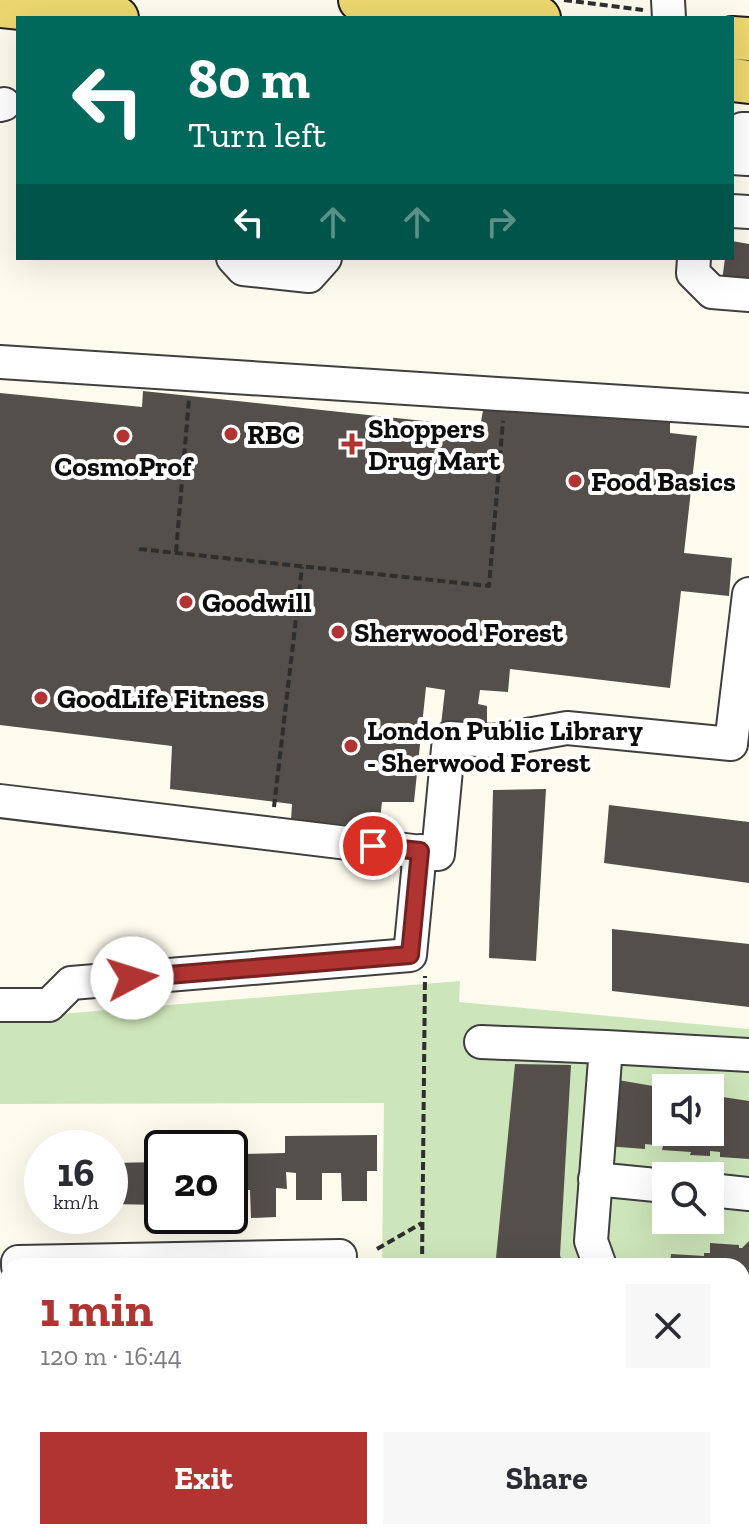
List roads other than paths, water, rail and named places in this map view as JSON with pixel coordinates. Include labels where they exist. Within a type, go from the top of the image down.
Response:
[{"type":"main road","points":[[360,0],[519,16]]},
{"type":"main road","points":[[0,6],[98,16]]},
{"type":"street","points":[[238,263],[309,276],[323,260]]},
{"type":"street","points":[[694,260],[693,273],[712,292],[749,295]]},
{"type":"street","points":[[0,362],[749,410]]},
{"type":"street","points":[[0,801],[438,854],[449,738],[493,741],[567,728],[740,746],[749,594]]},
{"type":"street","points":[[0,1005],[49,1005],[71,983],[410,955],[420,851]]},
{"type":"street","points":[[481,1042],[749,1055]]},
{"type":"street","points":[[597,1258],[591,1241],[606,1047]]},
{"type":"street","points":[[595,1179],[652,1185]]},
{"type":"street","points":[[724,1191],[749,1194]]},
{"type":"street","points":[[233,1258],[340,1256]]},
{"type":"place","name":"RBC","points":[[231,434]]},
{"type":"place","name":"CosmoProf","points":[[123,436]]},
{"type":"place","name":"Shoppers Drug Mart","points":[[352,444]]},
{"type":"place","name":"Food Basics","points":[[575,481]]},
{"type":"place","name":"Goodwill","points":[[186,602]]},
{"type":"place","name":"Sherwood Forest","points":[[338,632]]},
{"type":"place","name":"GoodLife Fitness","points":[[41,698]]},
{"type":"place","name":"London Public Library - Sherwood Forest","points":[[351,746]]}]
